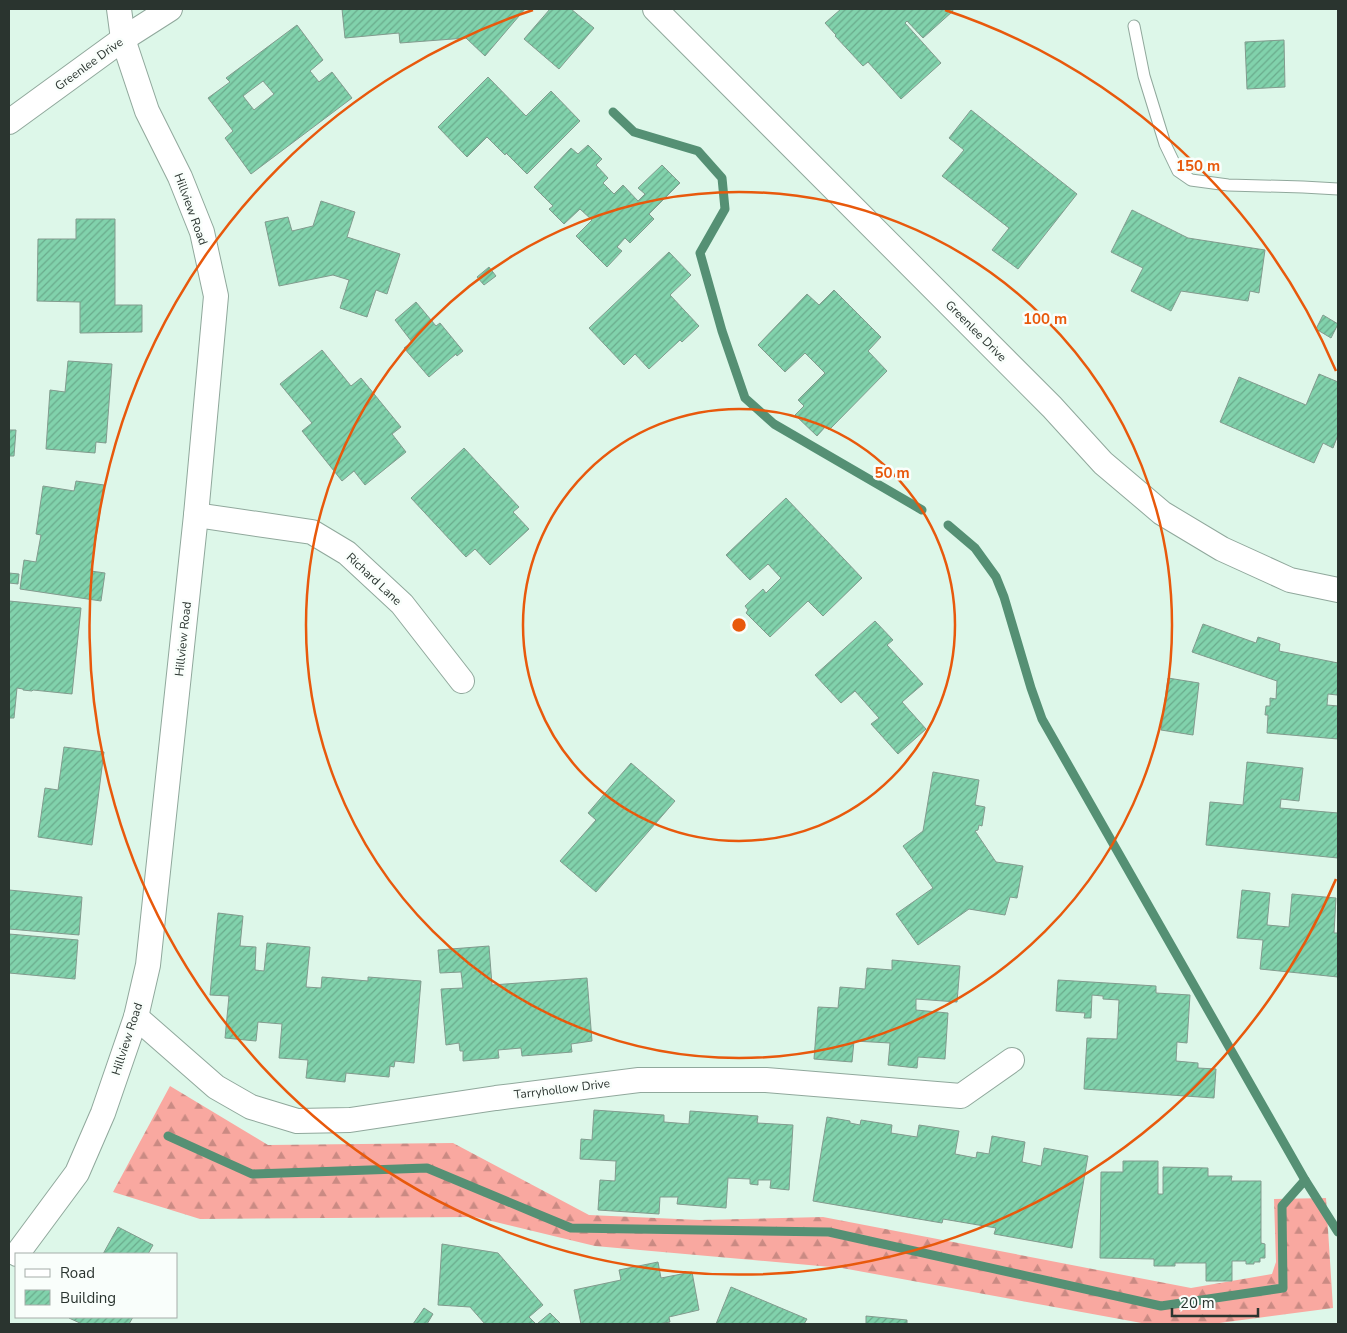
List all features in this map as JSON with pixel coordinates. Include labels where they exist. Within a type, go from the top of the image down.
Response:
[{"type":"street","name":"Hillview Road","points":[[18,1253],[76,1173],[103,1113],[136,1017],[148,965],[196,515],[216,296],[202,232],[180,177],[147,111],[123,39],[120,9]]},
{"type":"street","name":"Greenlee Drive","points":[[9,122],[123,39],[170,9]]},
{"type":"street","name":"Greenlee Drive","points":[[655,9],[1052,407],[1103,463],[1162,513],[1222,549],[1290,580],[1338,590]]},
{"type":"street","name":"Richard Lane","points":[[196,515],[312,532],[347,553],[402,604],[462,681]]},
{"type":"street","name":"Tarryhollow Drive","points":[[136,1017],[216,1087],[251,1107],[298,1121],[350,1120],[496,1098],[639,1080],[766,1080],[961,1096],[1012,1060]]},
{"type":"lane","points":[[1134,26],[1144,76],[1165,144],[1178,171],[1191,180],[1228,185],[1338,189]]},
{"type":"green space","points":[[170,1086],[268,1145],[453,1143],[589,1215],[700,1220],[823,1217],[1191,1288],[1272,1274],[1276,1262],[1274,1199],[1326,1198],[1333,1308],[1212,1324],[1147,1324],[842,1268],[595,1246],[475,1217],[200,1219],[113,1192]]},
{"type":"building","points":[[342,9],[525,9],[485,56],[466,38],[400,43],[399,33],[345,38]]},
{"type":"building","points":[[550,9],[571,9],[594,28],[559,69],[524,39]]},
{"type":"building","points":[[841,9],[952,9],[953,11],[923,38],[907,21],[905,23],[941,63],[901,99],[868,62],[863,66],[825,23]]},
{"type":"building","points":[[297,25],[323,60],[310,71],[319,82],[332,72],[352,98],[251,174],[225,138],[233,131],[208,98],[230,82],[226,78]],"holes":[[[263,81],[274,94],[254,110],[243,96]]]},
{"type":"building","points":[[1284,40],[1285,87],[1247,89],[1245,42]]},
{"type":"building","points":[[488,77],[526,116],[551,91],[580,121],[527,174],[487,137],[467,157],[438,127]]},
{"type":"building","points":[[971,110],[1077,194],[1018,269],[992,250],[1009,228],[942,176],[964,150],[949,138]]},
{"type":"building","points":[[588,145],[602,159],[596,165],[608,178],[603,183],[614,194],[623,185],[638,201],[645,194],[638,188],[662,165],[680,183],[649,214],[654,219],[630,243],[625,238],[617,247],[622,251],[607,267],[576,236],[592,220],[580,209],[564,224],[549,209],[553,206],[534,187],[571,148],[578,154]]},
{"type":"building","points":[[321,201],[355,212],[347,237],[400,254],[387,294],[376,290],[367,317],[340,308],[349,280],[333,275],[279,286],[265,222],[288,217],[292,231],[313,226]]},
{"type":"building","points":[[1132,210],[1188,238],[1265,250],[1259,293],[1250,291],[1248,301],[1181,291],[1171,311],[1131,291],[1143,268],[1111,252]]},
{"type":"building","points":[[76,219],[115,219],[115,305],[142,305],[142,332],[80,333],[80,302],[37,301],[38,239],[76,239]]},
{"type":"building","points":[[669,252],[691,275],[670,295],[699,326],[682,342],[680,340],[649,369],[635,354],[624,365],[589,328]]},
{"type":"building","points":[[489,267],[496,276],[484,285],[477,277]]},
{"type":"building","points":[[834,290],[881,337],[868,351],[887,371],[829,430],[826,426],[817,436],[795,415],[804,406],[798,400],[825,373],[805,353],[785,372],[758,345],[807,294],[819,305]]},
{"type":"building","points":[[416,302],[436,326],[440,323],[463,351],[457,356],[456,354],[429,377],[404,348],[412,342],[395,320]]},
{"type":"building","points":[[1323,315],[1338,324],[1331,338],[1316,329]]},
{"type":"building","points":[[322,350],[351,386],[361,378],[401,427],[392,434],[406,452],[365,485],[354,471],[342,481],[302,431],[312,423],[280,384]]},
{"type":"building","points":[[68,361],[112,364],[106,443],[96,442],[95,453],[46,449],[50,390],[65,392]]},
{"type":"building","points":[[1319,374],[1338,382],[1338,435],[1333,448],[1323,443],[1314,463],[1220,422],[1239,377],[1306,405]]},
{"type":"building","points":[[9,430],[16,430],[14,456],[9,456]]},
{"type":"building","points":[[464,448],[519,507],[513,512],[529,529],[490,565],[475,549],[466,557],[411,498]]},
{"type":"building","points":[[76,481],[104,485],[91,571],[105,573],[101,601],[20,589],[24,560],[36,562],[41,535],[36,534],[43,486],[74,491]]},
{"type":"building","points":[[786,498],[862,578],[823,616],[808,601],[770,637],[746,613],[748,610],[745,606],[763,589],[766,593],[781,578],[768,564],[750,580],[726,555]]},
{"type":"building","points":[[9,573],[19,574],[18,584],[9,583]]},
{"type":"building","points":[[9,601],[81,608],[72,694],[17,688],[14,718],[9,718]]},
{"type":"building","points":[[875,621],[893,640],[887,645],[923,684],[902,702],[926,729],[898,754],[871,724],[879,718],[855,691],[841,703],[815,675]]},
{"type":"building","points":[[1203,624],[1256,643],[1258,637],[1280,644],[1279,651],[1338,663],[1337,695],[1328,694],[1327,705],[1338,706],[1338,739],[1267,733],[1268,715],[1265,715],[1266,706],[1270,706],[1270,698],[1276,699],[1277,681],[1192,652]]},
{"type":"building","points":[[1168,678],[1199,683],[1193,735],[1161,730]]},
{"type":"building","points":[[64,747],[104,752],[92,845],[38,837],[45,788],[58,790]]},
{"type":"building","points":[[1247,762],[1303,768],[1299,801],[1281,799],[1280,808],[1338,813],[1338,858],[1206,845],[1210,802],[1243,805]]},
{"type":"building","points":[[631,763],[675,801],[596,892],[560,861],[596,820],[588,813]]},
{"type":"building","points":[[933,772],[979,780],[975,805],[985,807],[982,826],[979,825],[978,830],[975,831],[996,862],[1023,866],[1017,898],[1010,897],[1005,915],[969,909],[918,945],[896,914],[933,888],[903,846],[923,831]]},
{"type":"building","points":[[9,890],[82,897],[79,935],[9,929]]},
{"type":"building","points":[[1242,890],[1270,893],[1267,925],[1289,927],[1292,894],[1336,898],[1334,933],[1338,933],[1338,977],[1260,969],[1263,940],[1237,938]]},
{"type":"building","points":[[218,913],[243,916],[240,946],[256,947],[255,970],[264,971],[267,943],[310,947],[306,987],[321,988],[322,977],[368,981],[368,977],[421,981],[414,1063],[395,1061],[394,1067],[390,1066],[389,1077],[346,1073],[345,1082],[306,1078],[308,1060],[279,1058],[282,1024],[258,1022],[256,1041],[225,1038],[229,996],[210,995]]},
{"type":"building","points":[[9,934],[78,940],[75,979],[9,973]]},
{"type":"building","points":[[489,946],[492,985],[587,978],[592,1041],[571,1044],[572,1052],[522,1056],[521,1048],[498,1050],[499,1058],[463,1061],[463,1051],[460,1051],[459,1043],[446,1045],[441,989],[463,988],[461,972],[440,973],[438,950]]},
{"type":"building","points":[[892,960],[960,966],[957,1002],[916,999],[916,1010],[948,1013],[945,1059],[918,1057],[917,1068],[888,1065],[890,1043],[854,1041],[852,1062],[814,1059],[818,1007],[838,1008],[840,987],[865,989],[867,968],[892,970]]},
{"type":"building","points":[[1058,980],[1156,986],[1156,993],[1190,995],[1187,1043],[1177,1042],[1176,1061],[1198,1063],[1198,1068],[1216,1069],[1214,1098],[1084,1089],[1087,1038],[1117,1039],[1119,1000],[1103,999],[1103,996],[1092,995],[1091,1018],[1084,1018],[1085,1013],[1056,1011]]},
{"type":"building","points":[[594,1110],[664,1115],[664,1122],[689,1124],[690,1111],[758,1116],[757,1123],[793,1125],[789,1190],[770,1188],[771,1180],[758,1180],[758,1185],[750,1184],[750,1179],[728,1178],[726,1208],[677,1204],[678,1197],[660,1197],[659,1214],[598,1210],[600,1180],[615,1181],[616,1161],[580,1159],[581,1139],[592,1140]]},
{"type":"building","points":[[827,1117],[850,1121],[850,1123],[860,1125],[861,1120],[892,1125],[891,1133],[917,1137],[919,1125],[959,1131],[955,1154],[976,1158],[977,1152],[989,1154],[992,1136],[1025,1142],[1022,1162],[1041,1166],[1044,1148],[1088,1156],[1072,1248],[994,1234],[996,1228],[943,1219],[942,1223],[813,1201]]},
{"type":"building","points":[[1123,1161],[1158,1161],[1158,1194],[1163,1194],[1163,1167],[1208,1168],[1208,1176],[1232,1176],[1231,1181],[1261,1181],[1261,1243],[1265,1244],[1265,1258],[1260,1258],[1260,1262],[1254,1262],[1254,1264],[1246,1264],[1246,1261],[1232,1261],[1232,1281],[1206,1281],[1206,1263],[1175,1263],[1175,1266],[1154,1266],[1154,1259],[1100,1258],[1101,1172],[1123,1172]]},
{"type":"building","points":[[118,1227],[153,1245],[149,1253],[104,1253]]},
{"type":"building","points":[[442,1244],[498,1253],[543,1305],[529,1317],[536,1324],[485,1324],[470,1307],[438,1305]]},
{"type":"building","points":[[658,1262],[661,1278],[692,1272],[699,1310],[669,1317],[670,1322],[658,1324],[581,1324],[574,1290],[621,1280],[619,1270]]},
{"type":"building","points":[[731,1287],[807,1319],[804,1324],[716,1324]]},
{"type":"building","points":[[424,1308],[433,1314],[427,1324],[413,1324]]},
{"type":"building","points":[[550,1313],[561,1324],[537,1324]]},
{"type":"building","points":[[866,1316],[907,1320],[907,1324],[866,1324]]},
{"type":"building","points":[[69,1318],[132,1318],[129,1324],[82,1324]]},
{"type":"waterway","points":[[613,112],[634,132],[698,151],[722,178],[725,209],[700,253],[722,331],[745,398],[774,424],[922,510]]},
{"type":"waterway","points":[[948,525],[975,548],[996,577],[1042,719],[1305,1180]]},
{"type":"waterway","points":[[168,1136],[252,1174],[427,1168],[571,1228],[829,1232],[1161,1306],[1283,1288],[1282,1206],[1305,1180],[1338,1232]]}]
